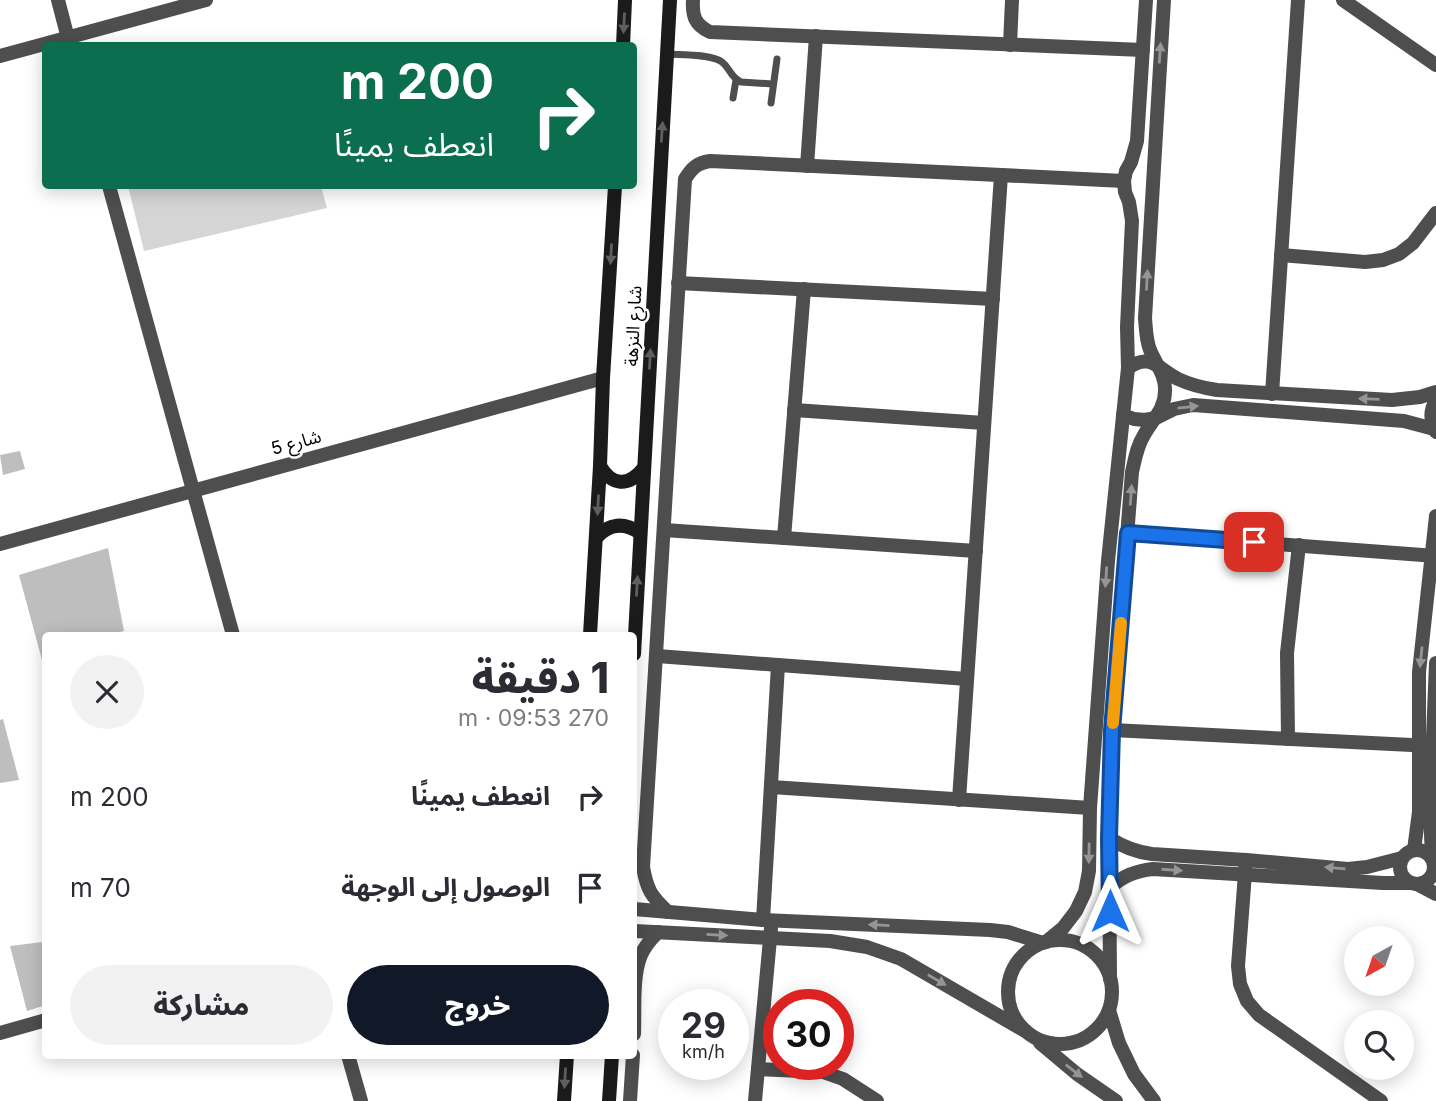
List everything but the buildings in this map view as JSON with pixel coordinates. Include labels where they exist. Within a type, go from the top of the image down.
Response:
[{"type":"main road","points":[[623,42],[625,0]]},
{"type":"main road","name":"شارع النزهة","points":[[635,632],[670,0]]},
{"type":"main road","name":"شارع النزهة","points":[[590,632],[615,189]]},
{"type":"main road","points":[[600,466],[606,475],[615,481],[626,482],[636,477],[643,468]]},
{"type":"main road","points":[[596,538],[603,530],[622,525],[632,527],[640,534]]},
{"type":"main road","points":[[564,1101],[567,1059]]},
{"type":"main road","points":[[610,1101],[612,1059]]},
{"type":"street","points":[[58,0],[69,41],[206,0]]},
{"type":"street","points":[[693,0],[692,13],[695,22],[709,32],[1143,50]]},
{"type":"street","points":[[1010,45],[1012,0]]},
{"type":"street","points":[[1116,1101],[1077,1074],[1029,1034],[1014,1017],[1008,1000],[1009,982],[1015,965],[1027,952],[1063,928],[1076,912],[1085,892],[1089,871],[1090,808],[1108,561],[1128,368],[1132,221],[1124,181],[1137,141],[1146,0]]},
{"type":"street","points":[[637,931],[830,941],[867,947],[901,959],[1029,1034],[1051,1044],[1069,1044],[1086,1037],[1100,1026],[1109,1010],[1112,989],[1109,838],[1112,730],[1132,472],[1136,452],[1144,434],[1163,406],[1166,392],[1164,377],[1150,350],[1145,318],[1164,0]]},
{"type":"street","points":[[1272,394],[1298,0]]},
{"type":"street","points":[[1343,0],[1436,65]]},
{"type":"street","points":[[807,166],[816,36]]},
{"type":"street","points":[[0,56],[42,47]]},
{"type":"street","points":[[1132,162],[1143,159],[1153,165]]},
{"type":"street","points":[[668,912],[655,900],[646,884],[643,867],[685,179],[691,169],[710,161],[1124,181]]},
{"type":"street","points":[[959,800],[1001,175]]},
{"type":"street","points":[[110,189],[232,632]]},
{"type":"street","points":[[1129,202],[1140,204],[1152,201]]},
{"type":"street","points":[[1281,254],[1365,262],[1383,260],[1399,254],[1413,243],[1436,213]]},
{"type":"street","points":[[678,283],[993,299]]},
{"type":"street","points":[[784,538],[804,289]]},
{"type":"street","points":[[1128,368],[1137,362],[1147,361],[1195,387],[1217,390],[1392,400],[1436,392]]},
{"type":"street","name":"شارع 5","points":[[0,544],[603,377]]},
{"type":"street","points":[[1435,430],[1432,411],[1436,400]]},
{"type":"street","points":[[1124,415],[1145,420],[1193,405],[1404,421],[1435,430]]},
{"type":"street","points":[[794,410],[984,423]]},
{"type":"street","points":[[1110,888],[1136,871],[1153,869],[1369,883],[1414,884],[1430,879],[1435,866],[1419,672],[1434,555],[1436,516]]},
{"type":"street","points":[[664,530],[976,551]]},
{"type":"street","points":[[1128,533],[1434,555]]},
{"type":"street","points":[[1288,739],[1287,653],[1299,545]]},
{"type":"street","points":[[657,656],[967,679]]},
{"type":"street","points":[[1436,663],[1419,811],[1408,854],[1400,868],[1407,881],[1436,894]]},
{"type":"street","points":[[755,1101],[770,938],[767,920],[778,665]]},
{"type":"street","points":[[1112,730],[1426,746]]},
{"type":"street","points":[[771,787],[1090,808]]},
{"type":"street","points":[[1109,838],[1136,852],[1348,869],[1376,865],[1424,851],[1434,860]]},
{"type":"street","points":[[1246,860],[1238,967],[1240,984],[1247,1001],[1259,1015],[1381,1101]]},
{"type":"street","points":[[637,909],[767,920],[1008,932],[1044,943],[1062,940],[1078,944],[1092,952],[1103,964],[1110,979]]},
{"type":"street","points":[[637,968],[640,957],[658,932]]},
{"type":"street","points":[[1109,1010],[1129,1064],[1154,1101]]},
{"type":"street","points":[[0,1033],[42,1021]]},
{"type":"street","points":[[349,1059],[361,1101]]},
{"type":"street","points":[[630,1101],[632,1059]]},
{"type":"street","points":[[758,1069],[823,1072],[843,1079],[877,1101]]},
{"type":"lane","points":[[667,54],[714,58],[724,64],[736,80],[773,84]]},
{"type":"lane","points":[[771,103],[777,60]]},
{"type":"lane","points":[[733,98],[736,80]]},
{"type":"shaded area","points":[[129,189],[322,189],[327,208],[144,251]]},
{"type":"slow traffic","points":[[1113,723],[1121,623]]},
{"type":"route","points":[[1110,911],[1112,730],[1128,533],[1254,542]]}]
